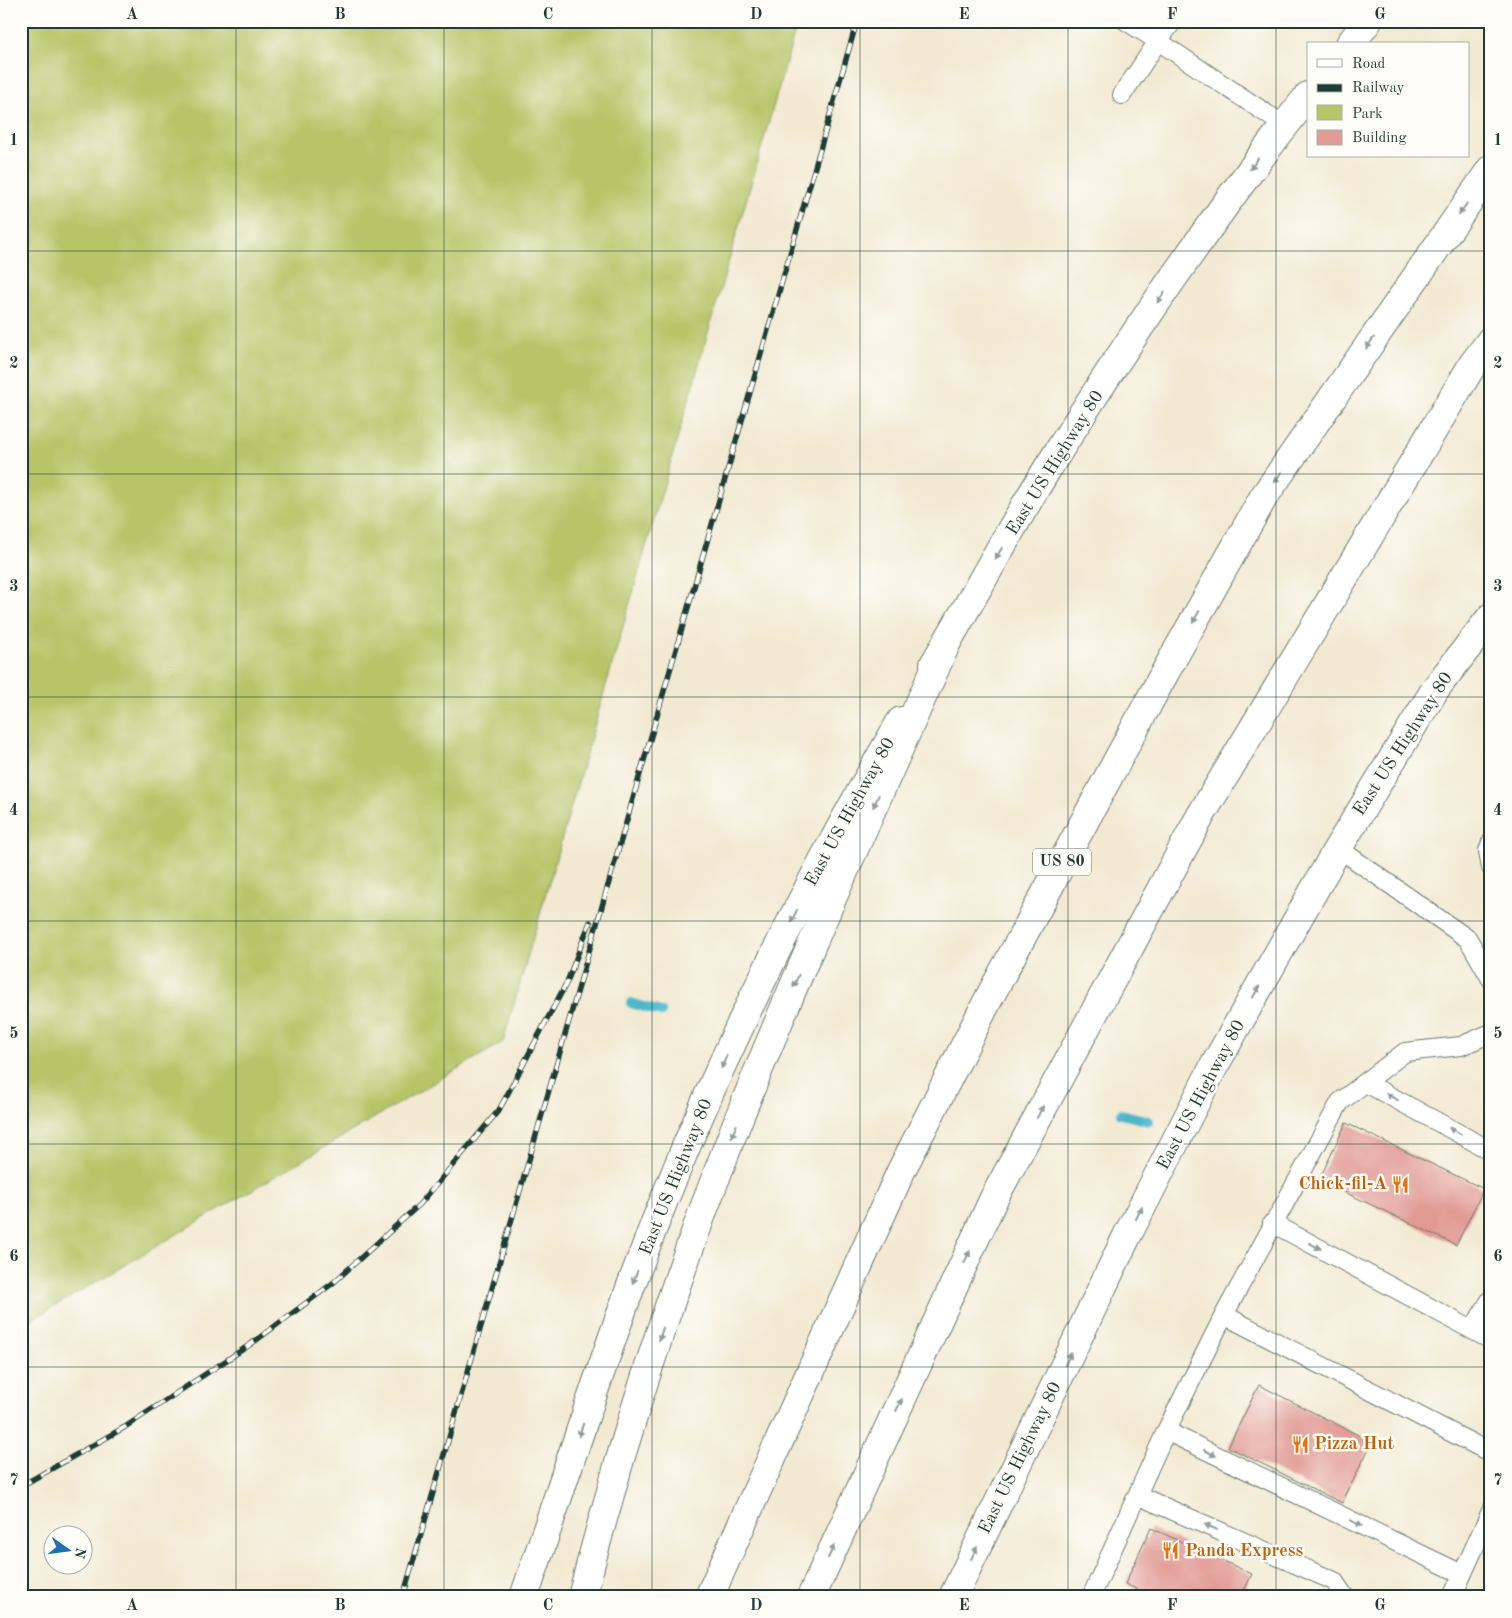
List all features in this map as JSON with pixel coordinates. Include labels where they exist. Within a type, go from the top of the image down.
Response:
[{"type":"main road","points":[[1352,42],[1368,21]]},
{"type":"main road","name":"East US Highway 80","points":[[524,1597],[632,1282],[739,1027],[850,808],[1046,472],[1132,340],[1262,154],[1307,97]]},
{"type":"main road","name":"US 80","points":[[709,1597],[901,1171],[989,998],[1163,676],[1263,498],[1491,169]]},
{"type":"main road","points":[[811,1597],[993,1200],[1201,815],[1474,364],[1491,340]]},
{"type":"main road","name":"East US Highway 80","points":[[953,1597],[1127,1236],[1213,1068],[1338,848],[1436,688],[1491,617]]},
{"type":"main road","points":[[582,1597],[630,1426],[676,1288],[730,1139],[795,983],[946,644]]},
{"type":"lane","points":[[1126,21],[1285,126]]},
{"type":"lane","points":[[1122,94],[1172,21]]},
{"type":"lane","points":[[1491,842],[1488,852],[1491,868]]},
{"type":"lane","points":[[1338,848],[1468,939],[1491,979]]},
{"type":"lane","points":[[1091,1597],[1166,1432],[1224,1316],[1272,1223],[1340,1102],[1404,1052],[1460,1046],[1491,1033]]},
{"type":"lane","points":[[1366,1083],[1491,1151]]},
{"type":"lane","points":[[1272,1223],[1491,1340]]},
{"type":"lane","points":[[1472,1330],[1491,1299]]},
{"type":"lane","points":[[1224,1316],[1491,1454]]},
{"type":"lane","points":[[1166,1432],[1462,1574]]},
{"type":"lane","points":[[1137,1495],[1334,1581],[1345,1597]]},
{"type":"lane","points":[[1452,1597],[1491,1511]]},
{"type":"green space","points":[[21,21],[798,21],[503,1042],[21,1326]]},
{"type":"building","name":"Chick-fil-A","points":[[1346,1123],[1484,1189],[1456,1245],[1319,1180]]},
{"type":"building","name":"Pizza Hut","points":[[1259,1385],[1372,1442],[1342,1503],[1228,1447]]},
{"type":"building","name":"Panda Express","points":[[1151,1528],[1252,1574],[1241,1597],[1154,1597],[1125,1584]]},
{"type":"waterway","points":[[631,1003],[661,1012]]},
{"type":"waterway","points":[[1121,1114],[1149,1121]]},
{"type":"railway","points":[[403,1597],[857,21]]},
{"type":"railway","points":[[21,1486],[125,1427],[251,1344],[333,1283],[420,1204],[499,1110],[567,982],[590,922]]},
{"type":"place","name":"Chick-fil-A","points":[[1401,1184]]},
{"type":"place","name":"Pizza Hut","points":[[1300,1444]]},
{"type":"place","name":"Panda Express","points":[[1171,1551]]}]
